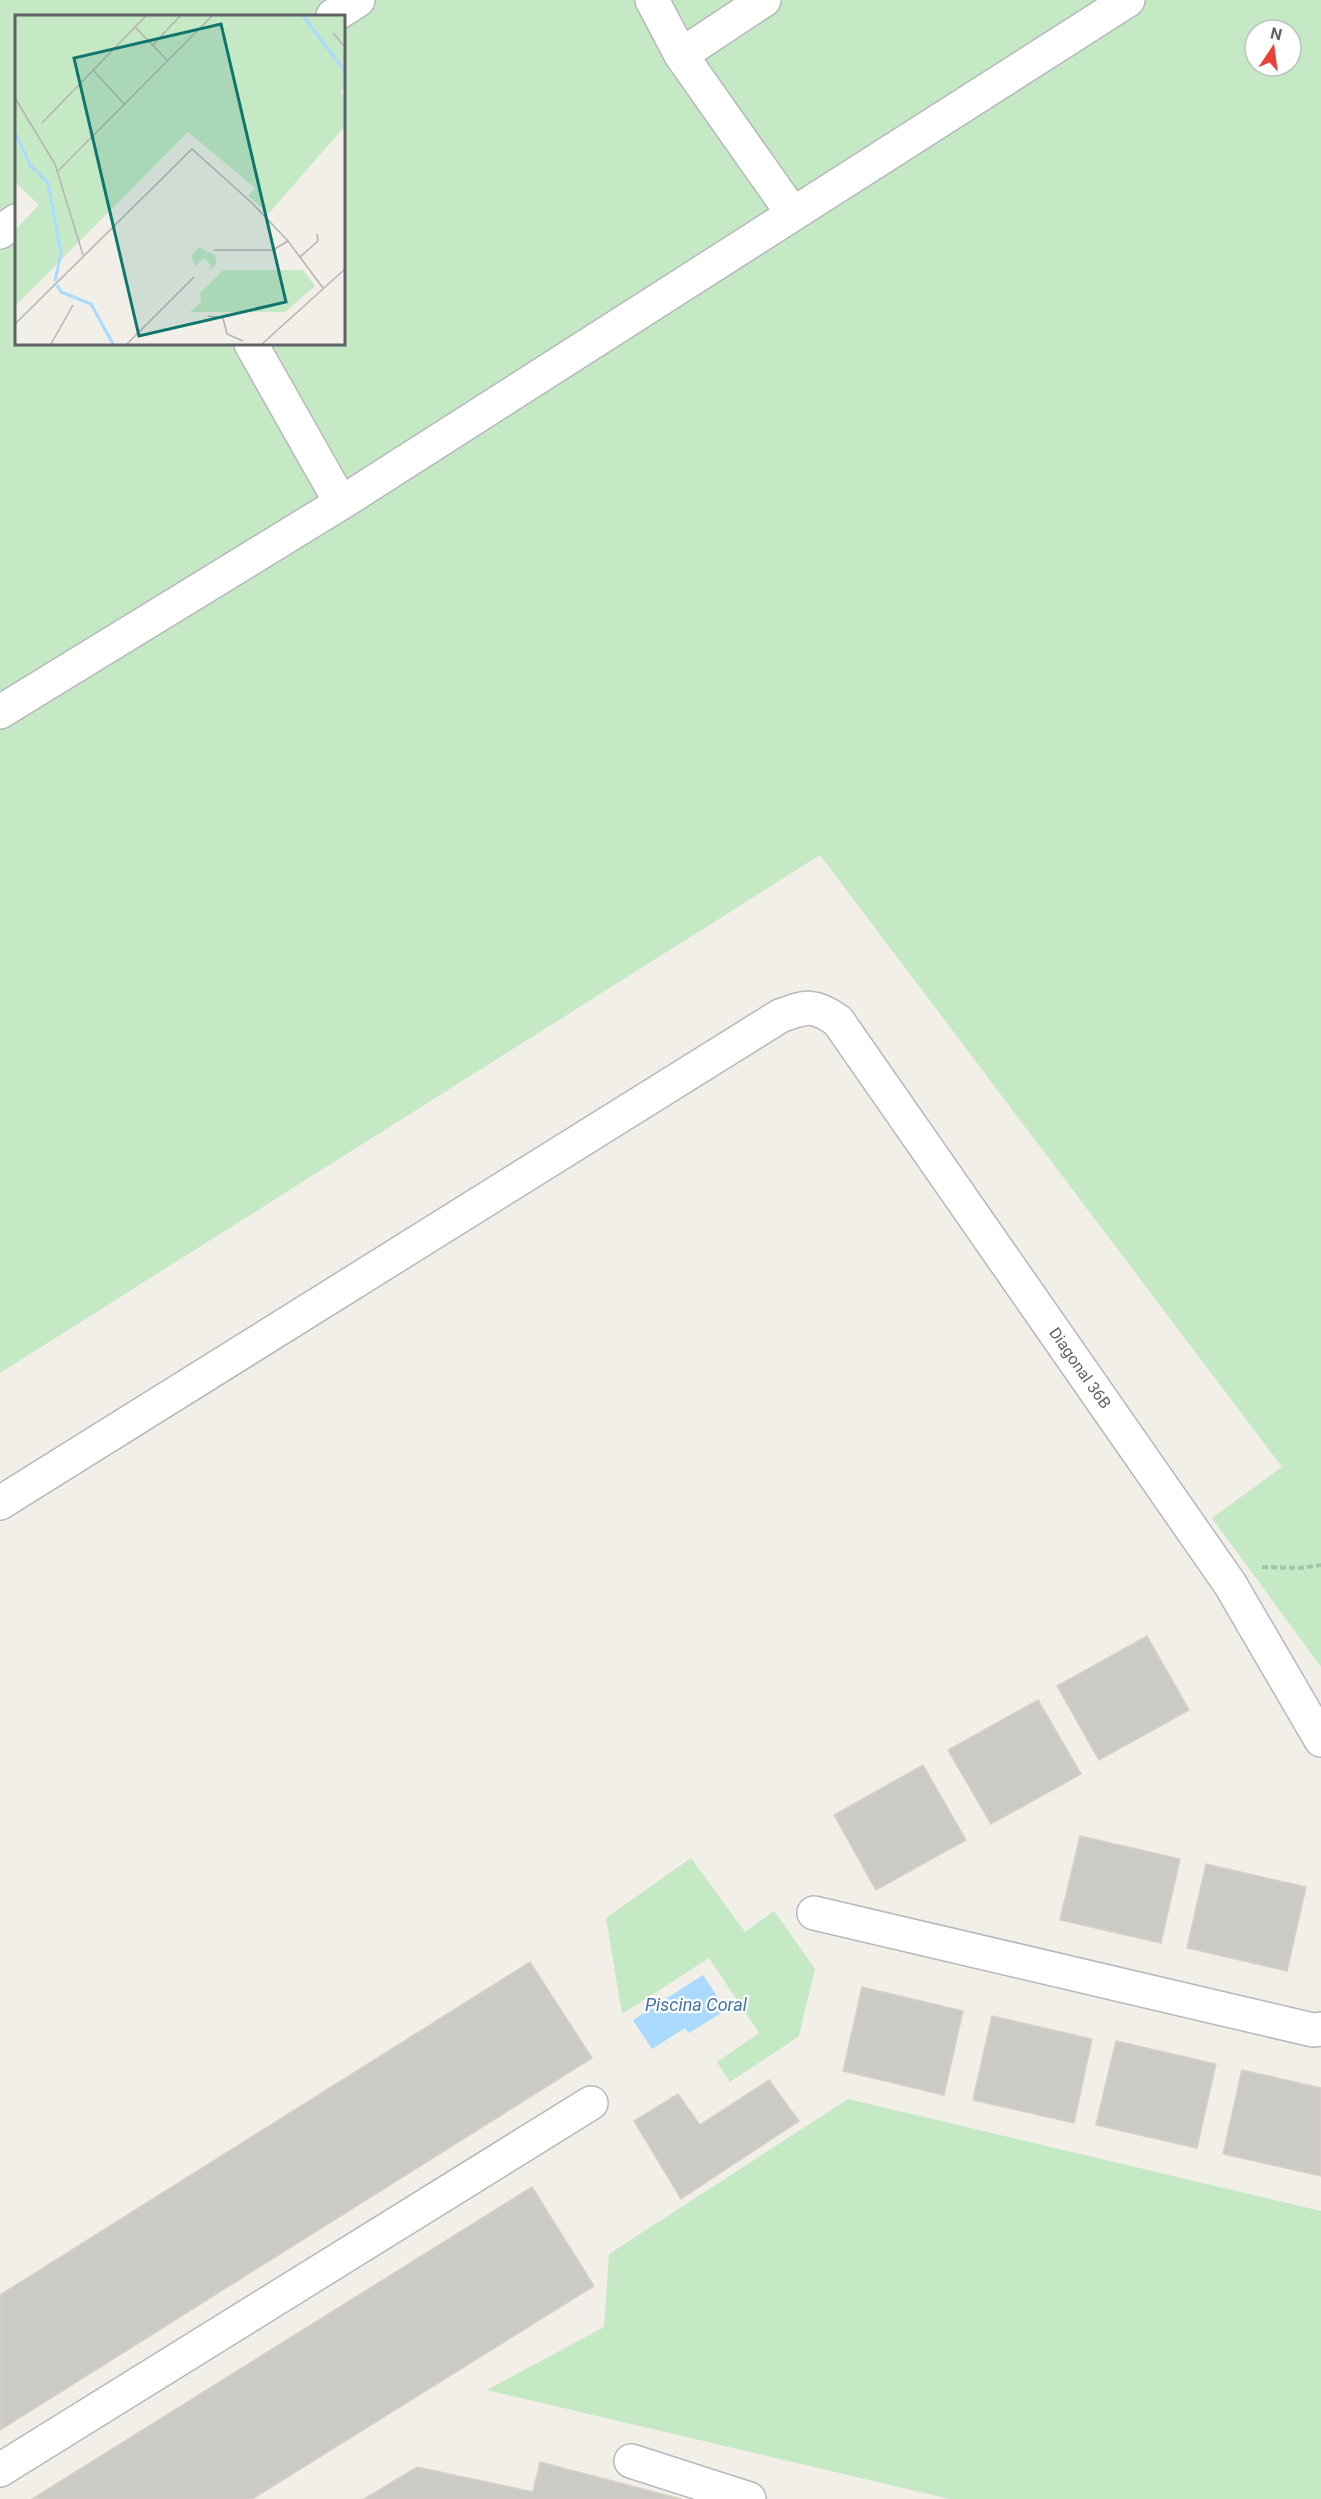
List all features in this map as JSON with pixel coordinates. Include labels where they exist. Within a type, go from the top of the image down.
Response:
[{"type":"street","points":[[335,15],[358,0]]},
{"type":"street","points":[[652,0],[681,55],[794,214]]},
{"type":"street","points":[[681,55],[764,0]]},
{"type":"street","points":[[0,712],[341,503],[1128,0]]},
{"type":"street","points":[[0,232],[15,222]]},
{"type":"street","points":[[252,345],[341,503]]},
{"type":"street","name":"Diagonal 36B","points":[[0,1503],[780,1016],[800,1008],[821,1008],[838,1021],[1230,1584],[1321,1740]]},
{"type":"street","points":[[814,1913],[1313,2030],[1321,2029]]},
{"type":"street","points":[[0,2470],[591,2103]]},
{"type":"street","points":[[631,2461],[749,2499]]},
{"type":"path","points":[[1230,1584],[1264,1566],[1300,1568],[1321,1565]]},
{"type":"green space","points":[[0,0],[1321,0],[1321,1667],[1212,1518],[1282,1467],[820,855],[0,1373]]},
{"type":"green space","points":[[691,1858],[745,1932],[774,1911],[815,1969],[799,2036],[730,2082],[717,2062],[759,2033],[709,1958],[622,2014],[606,1918]]},
{"type":"green space","points":[[848,2099],[1321,2211],[1321,2499],[950,2499],[487,2390],[604,2327],[609,2254]]},
{"type":"water","name":"Piscina Coral","points":[[703,1975],[726,2010],[689,2033],[685,2028],[652,2049],[633,2020]]},
{"type":"building","points":[[1147,1636],[1189,1710],[1099,1760],[1057,1686]]},
{"type":"building","points":[[1038,1700],[1081,1774],[991,1824],[948,1750]]},
{"type":"building","points":[[923,1765],[966,1840],[876,1890],[834,1815]]},
{"type":"building","points":[[1080,1836],[1180,1859],[1161,1943],[1060,1920]]},
{"type":"building","points":[[1206,1864],[1306,1887],[1287,1971],[1187,1948]]},
{"type":"building","points":[[530,1962],[592,2058],[0,2430],[0,2295]]},
{"type":"building","points":[[862,1987],[963,2011],[944,2095],[843,2071]]},
{"type":"building","points":[[992,2016],[1092,2039],[1074,2123],[973,2100]]},
{"type":"building","points":[[1116,2041],[1216,2064],[1197,2148],[1096,2125]]},
{"type":"building","points":[[1242,2070],[1321,2088],[1321,2176],[1223,2154]]},
{"type":"building","points":[[769,2080],[799,2121],[681,2199],[634,2121],[678,2094],[700,2125]]},
{"type":"building","points":[[532,2187],[594,2286],[252,2499],[32,2499]]},
{"type":"building","points":[[540,2462],[681,2499],[364,2499],[417,2467],[533,2492]]}]
